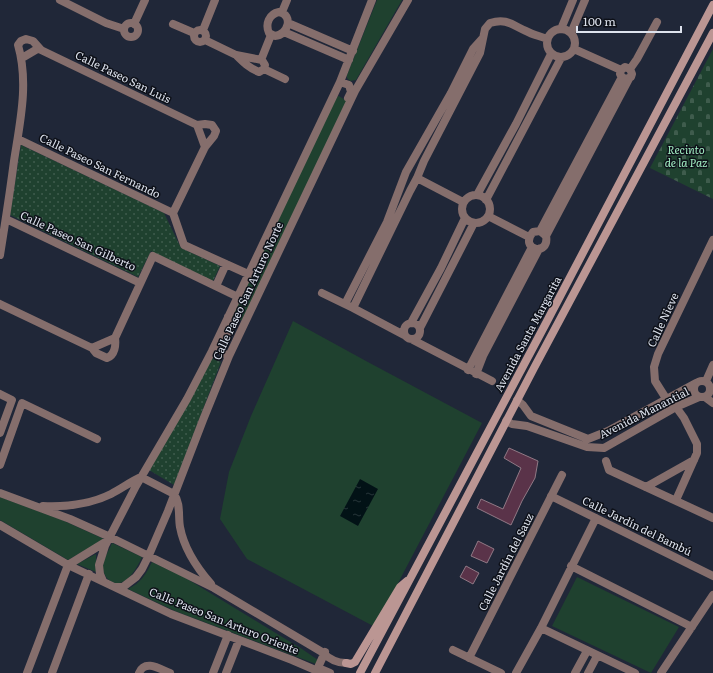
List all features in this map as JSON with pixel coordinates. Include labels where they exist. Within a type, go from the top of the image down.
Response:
[{"type":"main road","name":"Avenida Santa Margarita","points":[[362,672],[713,5]]},
{"type":"main road","name":"Avenida Santa Margarita","points":[[375,673],[517,400],[713,32]]},
{"type":"main road","points":[[534,368],[536,358],[550,332],[549,328],[545,325]]},
{"type":"main road","points":[[506,421],[502,412],[516,379]]},
{"type":"main road","points":[[413,601],[413,594],[422,574],[422,571],[416,568]]},
{"type":"main road","points":[[346,663],[351,664],[355,662],[400,587],[411,578]]},
{"type":"street","points":[[60,0],[72,2],[106,23],[124,29]]},
{"type":"street","points":[[134,24],[144,0]]},
{"type":"street","points":[[202,30],[215,0]]},
{"type":"street","points":[[282,12],[286,0]]},
{"type":"street","name":"Calle Paseo San Arturo Norte","points":[[103,581],[100,574],[99,565],[102,554],[141,477],[187,399],[238,297],[340,82],[372,0]]},
{"type":"street","name":"Calle Paseo San Arturo Norte","points":[[115,587],[123,587],[136,577],[149,556],[229,356],[362,78],[408,0]]},
{"type":"street","points":[[561,29],[572,0]]},
{"type":"street","points":[[571,34],[585,0]]},
{"type":"street","points":[[271,35],[278,36],[284,32],[288,23],[287,17],[282,12]]},
{"type":"street","points":[[271,35],[267,28],[268,21],[273,14],[282,12]]},
{"type":"street","points":[[384,235],[387,222],[402,182],[411,163],[480,53],[485,29],[490,23],[503,20],[511,22],[528,32],[547,39]]},
{"type":"street","points":[[574,49],[624,75],[632,74],[630,69],[657,22]]},
{"type":"street","points":[[288,23],[353,51]]},
{"type":"street","points":[[124,29],[126,36],[134,37],[138,30],[134,24]]},
{"type":"street","points":[[124,29],[126,25],[134,24]]},
{"type":"street","points":[[173,24],[194,33]]},
{"type":"street","points":[[561,29],[567,30],[571,34],[574,38],[574,49],[571,54],[561,58],[551,54],[546,44],[550,34],[555,30],[561,29]]},
{"type":"street","points":[[194,33],[198,30],[202,30]]},
{"type":"street","points":[[202,30],[206,33],[205,40]]},
{"type":"street","points":[[284,32],[349,60]]},
{"type":"street","points":[[194,33],[196,40],[200,42],[205,40],[236,55],[261,60],[264,62],[264,69]]},
{"type":"street","points":[[261,60],[271,35]]},
{"type":"street","name":"Calle Paseo San Luis","points":[[0,255],[18,139],[23,88],[22,58],[18,45],[21,41],[26,39],[33,41],[41,50],[197,125],[212,125],[216,131],[214,136],[205,147],[173,213]]},
{"type":"street","points":[[22,58],[39,48]]},
{"type":"street","points":[[477,195],[516,124],[551,54]]},
{"type":"street","points":[[236,55],[255,70],[259,72],[264,69]]},
{"type":"street","points":[[486,200],[561,58]]},
{"type":"street","points":[[264,69],[285,79]]},
{"type":"street","points":[[476,374],[507,303],[535,248],[546,244],[543,234],[624,75]]},
{"type":"street","points":[[340,82],[349,85],[351,92],[341,115],[342,119]]},
{"type":"street","points":[[349,306],[384,235],[418,178],[454,94]]},
{"type":"street","points":[[516,124],[524,128]]},
{"type":"street","points":[[197,125],[205,147]]},
{"type":"street","name":"Calle Paseo San Fernando","points":[[18,139],[173,213]]},
{"type":"street","points":[[411,163],[417,164],[421,169]]},
{"type":"street","points":[[418,178],[464,202]]},
{"type":"street","points":[[402,182],[407,186],[412,187]]},
{"type":"street","points":[[472,195],[482,196],[486,200],[489,204],[490,210],[485,220],[474,223],[465,218],[462,210],[464,202],[472,195]]},
{"type":"street","points":[[173,213],[184,245],[248,274]]},
{"type":"street","points":[[488,216],[529,237]]},
{"type":"street","points":[[404,335],[404,327],[411,323],[441,268],[465,218]]},
{"type":"street","name":"Calle Paseo San Gilberto","points":[[6,219],[140,283]]},
{"type":"street","points":[[413,340],[419,336],[420,328],[474,223]]},
{"type":"street","points":[[529,237],[534,232],[543,234]]},
{"type":"street","points":[[529,237],[529,242],[535,248]]},
{"type":"street","name":"Calle Nieve","points":[[676,500],[698,453],[697,444],[684,418],[676,407],[667,400],[655,381],[654,367],[658,354],[712,245]]},
{"type":"street","points":[[0,304],[92,348],[96,354],[109,358],[116,346],[115,338],[153,256],[238,297]]},
{"type":"street","points":[[216,286],[226,264]]},
{"type":"street","points":[[441,268],[450,272]]},
{"type":"street","points":[[322,293],[404,335],[406,338],[413,340],[468,370],[492,381]]},
{"type":"street","points":[[468,370],[507,303]]},
{"type":"street","points":[[228,317],[230,327],[222,349],[223,353],[229,356]]},
{"type":"street","points":[[411,323],[416,324],[420,328]]},
{"type":"street","points":[[92,348],[115,338]]},
{"type":"street","points":[[710,383],[700,380],[696,383],[694,388],[695,394],[702,397],[709,394],[711,389],[710,383],[713,365]]},
{"type":"street","name":"Avenida Manantial","points":[[506,421],[519,426],[527,426],[574,439],[588,439],[608,431],[696,383]]},
{"type":"street","points":[[0,394],[12,400],[0,433]]},
{"type":"street","name":"Avenida Manantial","points":[[517,400],[523,405],[531,416],[587,447],[604,448],[676,407],[702,397],[713,403]]},
{"type":"street","points":[[0,465],[22,403],[97,439]]},
{"type":"street","points":[[646,487],[694,460]]},
{"type":"street","points":[[606,461],[609,470],[713,518]]},
{"type":"street","name":"Calle Jardín del Sauz","points":[[469,658],[562,475]]},
{"type":"street","points":[[141,477],[174,494]]},
{"type":"street","name":"Calle Paseo San Arturo Oriente","points":[[34,505],[61,506],[86,504],[112,494],[141,477]]},
{"type":"street","name":"Calle Paseo San Arturo Oriente","points":[[0,493],[70,519],[109,539],[149,556],[214,588],[324,653],[326,657],[340,663],[346,663]]},
{"type":"street","name":"Calle Paseo San Arturo Oriente","points":[[174,494],[179,505],[180,529],[187,548],[196,565],[214,588]]},
{"type":"street","name":"Calle Jardín del Bambú","points":[[551,496],[713,576]]},
{"type":"street","points":[[516,673],[541,628],[596,518]]},
{"type":"street","name":"Calle Paseo San Arturo Oriente","points":[[0,526],[68,565],[171,614],[228,635],[316,671],[330,673]]},
{"type":"street","points":[[27,673],[68,565],[109,539]]},
{"type":"street","points":[[571,566],[692,627]]},
{"type":"street","points":[[52,673],[89,574]]},
{"type":"street","points":[[661,673],[713,595]]},
{"type":"street","points":[[541,628],[586,651],[635,673]]},
{"type":"street","points":[[213,673],[228,635]]},
{"type":"street","points":[[226,673],[239,640]]},
{"type":"street","points":[[453,650],[501,673]]},
{"type":"street","points":[[575,673],[586,651]]},
{"type":"street","points":[[316,671],[324,653]]},
{"type":"street","points":[[588,673],[597,656]]},
{"type":"street","points":[[139,673],[141,668],[146,665],[170,673]]},
{"type":"green space","points":[[377,0],[402,0],[356,80],[350,81],[347,78],[347,75]]},
{"type":"green space","name":"Recinto de la Paz","points":[[713,49],[713,199],[650,168]]},
{"type":"green space","points":[[339,96],[348,102],[245,321],[231,318],[336,97]]},
{"type":"green space","points":[[21,145],[164,213],[181,248],[220,266],[213,281],[151,251],[138,277],[10,215]]},
{"type":"green space","points":[[293,321],[482,423],[375,627],[247,559],[220,519],[229,472],[251,416]]},
{"type":"green space","points":[[211,358],[221,362],[174,485],[149,470]]},
{"type":"green space","points":[[0,497],[62,520],[104,539],[68,560],[0,520]]},
{"type":"green space","points":[[112,543],[142,557],[137,567],[129,577],[120,583],[115,583],[109,580],[105,576],[103,570],[104,560]]},
{"type":"green space","points":[[96,554],[96,572],[77,564]]},
{"type":"green space","points":[[152,562],[184,577],[302,649],[318,660],[316,664],[175,611],[128,589],[143,578]]},
{"type":"green space","points":[[577,577],[679,627],[651,673],[552,626]]},
{"type":"water","points":[[360,479],[378,489],[358,526],[340,516]]},
{"type":"building","points":[[509,448],[538,461],[535,478],[511,525],[477,508],[481,499],[503,509],[521,468],[504,458]]},
{"type":"building","points":[[478,541],[494,549],[487,563],[471,556]]},
{"type":"building","points":[[466,566],[479,573],[473,584],[460,577]]}]
